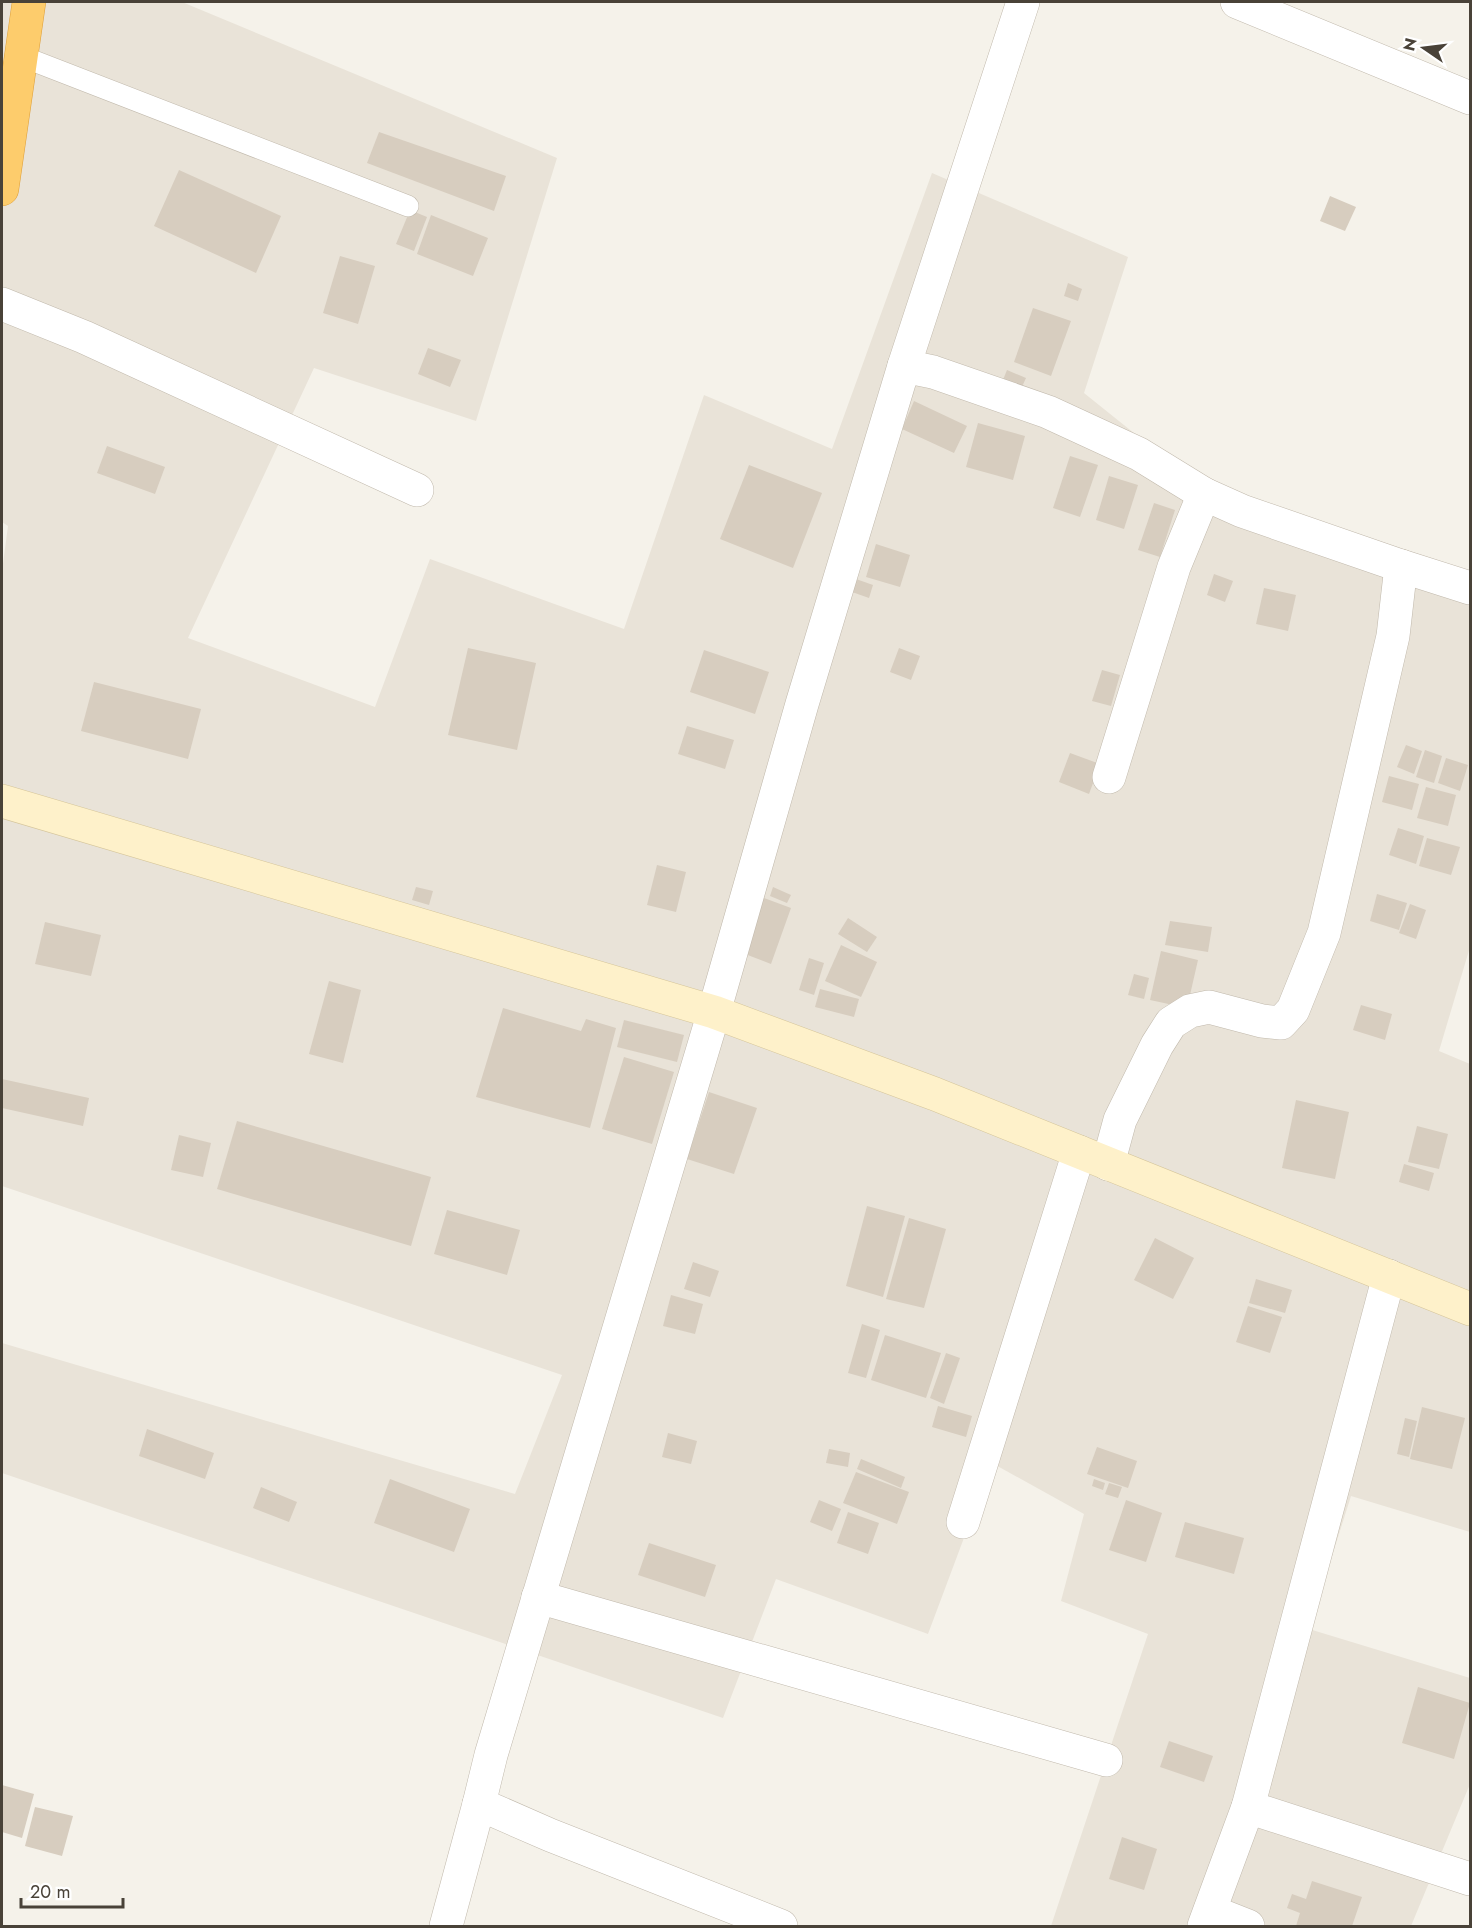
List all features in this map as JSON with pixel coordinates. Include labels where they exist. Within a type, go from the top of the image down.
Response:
[{"type":"highway","points":[[2,189],[29,2]]},
{"type":"street","points":[[446,1926],[490,1755],[714,1012],[809,681],[904,366],[1023,2]]},
{"type":"street","points":[[1237,2],[1470,98]]},
{"type":"street","points":[[2,304],[84,337],[417,490]]},
{"type":"street","points":[[904,366],[933,372],[1048,412],[1139,454],[1204,494],[1242,511],[1470,588]]},
{"type":"street","points":[[1109,777],[1174,567],[1204,494]]},
{"type":"street","points":[[963,1522],[1094,1158],[1120,1120],[1156,1045],[1171,1023],[1190,1011],[1209,1007],[1262,1021],[1281,1023],[1293,1010],[1324,933],[1393,636],[1401,566]]},
{"type":"street","points":[[2,801],[714,1012],[935,1094],[1470,1309]]},
{"type":"street","points":[[1248,1926],[1207,1919],[1248,1807],[1389,1276]]},
{"type":"street","points":[[538,1597],[1106,1760]]},
{"type":"street","points":[[479,1804],[550,1835],[781,1926]]},
{"type":"street","points":[[1248,1807],[1470,1879]]},
{"type":"lane","points":[[21,56],[408,206]]},
{"type":"shaded area","points":[[2,2],[182,2],[557,158],[476,421],[314,368],[188,638],[375,707],[430,559],[624,629],[704,395],[832,449],[932,173],[1128,257],[1084,393],[1190,478],[1470,571],[1470,947],[1439,1051],[1470,1064],[1470,1532],[1351,1496],[1309,1629],[1470,1678],[1470,1784],[1411,1926],[1051,1926],[1148,1634],[1061,1601],[1084,1514],[992,1463],[928,1634],[776,1579],[723,1718],[2,1473],[2,1343],[515,1494],[562,1375],[2,1186],[2,571],[8,526],[2,522]]},
{"type":"building","points":[[379,132],[506,176],[494,211],[367,163]]},
{"type":"building","points":[[179,170],[281,216],[256,273],[154,226]]},
{"type":"building","points":[[1330,196],[1356,207],[1345,231],[1320,221]]},
{"type":"building","points":[[410,210],[427,217],[414,251],[396,244]]},
{"type":"building","points":[[431,215],[488,238],[473,276],[417,254]]},
{"type":"building","points":[[340,256],[375,266],[358,324],[323,313]]},
{"type":"building","points":[[1068,283],[1082,289],[1078,301],[1064,296]]},
{"type":"building","points":[[1033,308],[1071,321],[1051,376],[1014,362]]},
{"type":"building","points":[[428,348],[461,360],[450,387],[418,374]]},
{"type":"building","points":[[1007,370],[1026,378],[1016,400],[998,392]]},
{"type":"building","points":[[914,401],[967,426],[954,453],[902,429]]},
{"type":"building","points":[[978,423],[1025,436],[1013,480],[966,467]]},
{"type":"building","points":[[107,446],[165,467],[155,494],[97,473]]},
{"type":"building","points":[[1070,456],[1098,465],[1080,517],[1053,508]]},
{"type":"building","points":[[749,465],[822,493],[793,568],[720,539]]},
{"type":"building","points":[[1109,476],[1138,485],[1124,529],[1096,520]]},
{"type":"building","points":[[1154,503],[1175,510],[1160,557],[1138,550]]},
{"type":"building","points":[[876,544],[910,555],[900,587],[866,577]]},
{"type":"building","points":[[1214,574],[1233,581],[1225,602],[1207,595]]},
{"type":"building","points":[[856,579],[873,585],[869,598],[852,592]]},
{"type":"building","points":[[1264,588],[1296,595],[1288,631],[1256,624]]},
{"type":"building","points":[[468,648],[536,663],[517,750],[448,735]]},
{"type":"building","points":[[899,648],[920,656],[911,680],[890,672]]},
{"type":"building","points":[[704,650],[769,672],[755,714],[690,692]]},
{"type":"building","points":[[1102,670],[1120,675],[1111,706],[1092,701]]},
{"type":"building","points":[[94,682],[201,709],[188,759],[81,731]]},
{"type":"building","points":[[687,726],[734,740],[725,769],[678,754]]},
{"type":"building","points":[[1406,745],[1422,751],[1414,774],[1397,767]]},
{"type":"building","points":[[1425,750],[1442,756],[1434,783],[1416,777]]},
{"type":"building","points":[[1070,753],[1100,764],[1089,794],[1059,782]]},
{"type":"building","points":[[1446,758],[1468,765],[1460,791],[1438,783]]},
{"type":"building","points":[[1389,776],[1419,784],[1412,810],[1382,802]]},
{"type":"building","points":[[1426,787],[1456,795],[1448,826],[1417,818]]},
{"type":"building","points":[[1398,828],[1424,836],[1416,864],[1389,855]]},
{"type":"building","points":[[1427,838],[1460,847],[1451,875],[1419,866]]},
{"type":"building","points":[[657,865],[686,872],[676,912],[647,905]]},
{"type":"building","points":[[416,887],[433,891],[429,905],[412,900]]},
{"type":"building","points":[[773,887],[791,895],[787,903],[770,896]]},
{"type":"building","points":[[753,894],[791,908],[771,964],[732,949]]},
{"type":"building","points":[[1377,894],[1407,903],[1399,930],[1370,921]]},
{"type":"building","points":[[1410,904],[1426,910],[1416,939],[1399,933]]},
{"type":"building","points":[[848,918],[877,937],[867,952],[838,934]]},
{"type":"building","points":[[1170,921],[1212,927],[1208,952],[1165,945]]},
{"type":"building","points":[[45,922],[101,935],[91,976],[35,964]]},
{"type":"building","points":[[841,945],[877,962],[861,997],[825,981]]},
{"type":"building","points":[[1161,951],[1198,960],[1187,1008],[1150,1000]]},
{"type":"building","points":[[809,958],[824,963],[814,995],[799,990]]},
{"type":"building","points":[[1134,974],[1149,978],[1144,999],[1128,995]]},
{"type":"building","points":[[329,981],[361,990],[343,1063],[309,1054]]},
{"type":"building","points":[[820,989],[859,999],[854,1017],[815,1007]]},
{"type":"building","points":[[1361,1005],[1392,1014],[1385,1040],[1353,1030]]},
{"type":"building","points":[[503,1008],[581,1031],[586,1019],[616,1028],[590,1128],[476,1097]]},
{"type":"building","points":[[624,1020],[684,1035],[677,1062],[617,1047]]},
{"type":"building","points":[[624,1057],[674,1072],[652,1144],[602,1129]]},
{"type":"building","points":[[2,1079],[89,1098],[83,1126],[2,1108]]},
{"type":"building","points":[[709,1092],[757,1108],[734,1174],[687,1159]]},
{"type":"building","points":[[1296,1100],[1349,1112],[1335,1179],[1282,1168]]},
{"type":"building","points":[[237,1121],[431,1177],[411,1246],[217,1189]]},
{"type":"building","points":[[1417,1126],[1448,1134],[1439,1169],[1408,1162]]},
{"type":"building","points":[[179,1135],[211,1143],[203,1177],[171,1170]]},
{"type":"building","points":[[1404,1164],[1434,1173],[1429,1191],[1399,1182]]},
{"type":"building","points":[[867,1206],[905,1216],[883,1297],[846,1286]]},
{"type":"building","points":[[447,1210],[520,1230],[507,1275],[434,1254]]},
{"type":"building","points":[[909,1218],[946,1229],[924,1308],[886,1299]]},
{"type":"building","points":[[1155,1238],[1194,1258],[1173,1299],[1134,1280]]},
{"type":"building","points":[[693,1262],[719,1271],[710,1297],[684,1289]]},
{"type":"building","points":[[1256,1279],[1292,1290],[1285,1313],[1249,1303]]},
{"type":"building","points":[[671,1295],[703,1304],[695,1334],[663,1326]]},
{"type":"building","points":[[1248,1306],[1282,1317],[1270,1353],[1236,1342]]},
{"type":"building","points":[[862,1324],[880,1330],[866,1378],[848,1373]]},
{"type":"building","points":[[885,1335],[941,1353],[926,1398],[871,1380]]},
{"type":"building","points":[[946,1353],[960,1358],[944,1404],[930,1398]]},
{"type":"building","points":[[938,1406],[972,1416],[966,1437],[932,1427]]},
{"type":"building","points":[[1422,1407],[1465,1418],[1452,1469],[1410,1459]]},
{"type":"building","points":[[1405,1418],[1417,1421],[1409,1457],[1397,1454]]},
{"type":"building","points":[[147,1429],[214,1453],[205,1479],[139,1456]]},
{"type":"building","points":[[668,1433],[697,1441],[691,1464],[662,1457]]},
{"type":"building","points":[[1097,1447],[1137,1461],[1128,1488],[1087,1474]]},
{"type":"building","points":[[829,1449],[850,1453],[848,1467],[826,1463]]},
{"type":"building","points":[[861,1459],[905,1477],[901,1488],[857,1469]]},
{"type":"building","points":[[856,1472],[909,1492],[897,1524],[843,1503]]},
{"type":"building","points":[[390,1479],[470,1509],[454,1552],[374,1523]]},
{"type":"building","points":[[1094,1479],[1105,1483],[1103,1490],[1092,1486]]},
{"type":"building","points":[[1109,1483],[1122,1487],[1118,1498],[1105,1494]]},
{"type":"building","points":[[261,1487],[297,1502],[289,1522],[253,1508]]},
{"type":"building","points":[[819,1500],[841,1509],[832,1531],[810,1522]]},
{"type":"building","points":[[1126,1500],[1162,1513],[1146,1562],[1109,1550]]},
{"type":"building","points":[[848,1512],[879,1523],[868,1554],[837,1543]]},
{"type":"building","points":[[1185,1522],[1244,1538],[1234,1574],[1175,1557]]},
{"type":"building","points":[[649,1543],[716,1565],[705,1597],[638,1575]]},
{"type":"building","points":[[1418,1687],[1470,1703],[1454,1759],[1402,1743]]},
{"type":"building","points":[[1169,1741],[1213,1756],[1204,1782],[1160,1767]]},
{"type":"building","points":[[2,1785],[34,1794],[22,1838],[2,1832]]},
{"type":"building","points":[[35,1807],[73,1816],[62,1856],[25,1846]]},
{"type":"building","points":[[1122,1837],[1157,1849],[1144,1890],[1109,1879]]},
{"type":"building","points":[[1312,1881],[1362,1897],[1352,1926],[1296,1926],[1300,1913],[1287,1908],[1292,1894],[1306,1899]]}]
